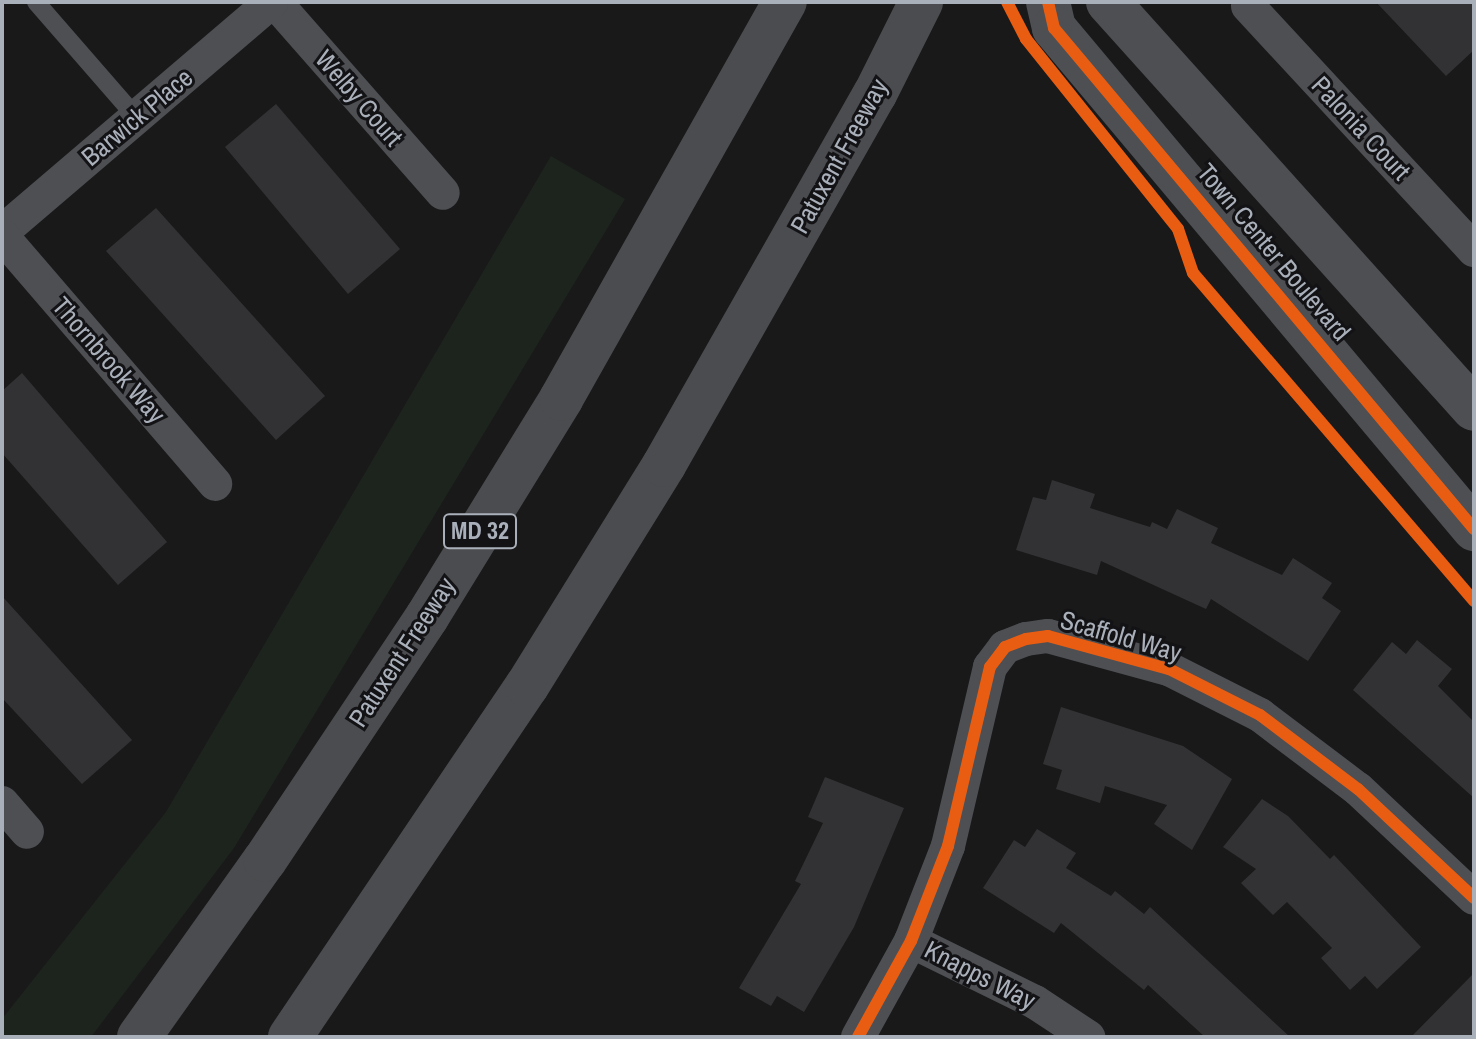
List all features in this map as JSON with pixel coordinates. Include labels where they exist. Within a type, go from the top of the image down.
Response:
[{"type":"highway","name":"Patuxent Freeway","points":[[139,1037],[265,860],[427,617],[561,399],[785,2]]},
{"type":"highway","name":"Patuxent Freeway","points":[[290,1037],[527,686],[664,465],[875,94],[921,2]]},
{"type":"street","name":"Barwick Place","points":[[2,234],[273,2]]},
{"type":"street","name":"Welby Court","points":[[273,2],[443,193]]},
{"type":"street","name":"Town Center Boulevard","points":[[1048,2],[1054,28],[1474,529]]},
{"type":"street","name":"Town Center Boulevard","points":[[1108,2],[1474,409]]},
{"type":"street","name":"Palonia Court","points":[[1248,6],[1474,250]]},
{"type":"street","name":"Thornbrook Way","points":[[2,234],[215,484]]},
{"type":"street","name":"Scaffold Way","points":[[858,1037],[911,941],[948,846],[990,667],[1005,647],[1048,636],[1169,669],[1260,715],[1358,789],[1474,898]]},
{"type":"street","points":[[2,803],[27,832]]},
{"type":"street","name":"Knapps Way","points":[[911,941],[1035,1002],[1088,1037]]},
{"type":"lane","points":[[36,2],[136,117]]},
{"type":"shaded area","points":[[551,156],[625,199],[234,848],[91,1037],[2,1037],[2,1019],[166,812]]},
{"type":"building","points":[[1376,2],[1474,2],[1474,50],[1446,76]]},
{"type":"building","points":[[276,104],[400,249],[348,294],[225,147]]},
{"type":"building","points":[[156,208],[325,396],[276,440],[106,251]]},
{"type":"building","points":[[22,373],[167,542],[118,585],[2,453],[2,391]]},
{"type":"building","points":[[1052,480],[1095,494],[1090,508],[1150,527],[1152,522],[1167,529],[1177,509],[1218,528],[1211,543],[1282,575],[1293,558],[1332,583],[1322,598],[1341,611],[1308,661],[1211,599],[1206,609],[1101,561],[1097,575],[1016,550],[1033,497],[1046,500]]},
{"type":"building","points":[[2,596],[132,740],[82,784],[2,698]]},
{"type":"building","points":[[1417,640],[1452,669],[1438,686],[1474,722],[1474,798],[1353,690],[1392,642],[1406,654]]},
{"type":"building","points":[[1061,707],[1183,746],[1232,779],[1192,850],[1154,824],[1167,805],[1105,786],[1100,803],[1056,789],[1062,770],[1043,764]]},
{"type":"building","points":[[825,777],[904,808],[854,927],[804,1012],[777,996],[771,1006],[739,988],[801,884],[795,881],[823,823],[808,817]]},
{"type":"building","points":[[1262,799],[1288,816],[1330,859],[1334,855],[1421,947],[1377,989],[1365,976],[1350,990],[1321,958],[1332,948],[1287,902],[1273,915],[1241,883],[1256,869],[1223,847]]},
{"type":"building","points":[[1037,829],[1076,853],[1066,868],[1111,896],[1115,891],[1144,914],[1150,907],[1290,1037],[1205,1037],[1148,985],[1144,990],[1061,923],[1054,933],[983,888],[1014,840],[1025,847]]},
{"type":"building","points":[[1474,973],[1474,1037],[1411,1037]]},
{"type":"cycle path","points":[[1007,2],[1026,39],[1178,229],[1193,273],[1474,601]]},
{"type":"cycle path","points":[[1048,2],[1054,28],[1474,529]]},
{"type":"cycle path","points":[[858,1037],[911,941],[948,846],[990,667],[1005,647],[1026,639],[1048,636],[1169,669],[1260,715],[1358,789],[1474,898]]}]
